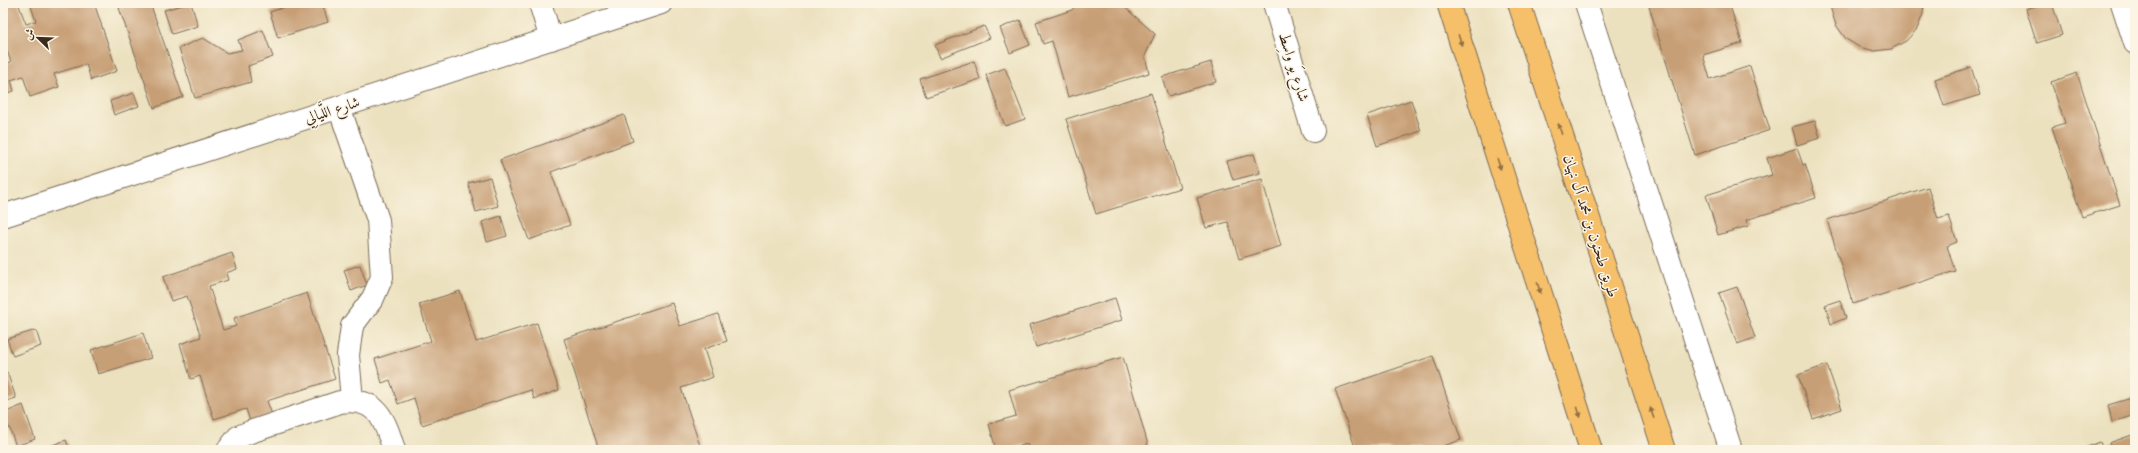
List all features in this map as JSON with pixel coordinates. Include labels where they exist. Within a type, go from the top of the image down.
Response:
[{"type":"main road","points":[[1448,3],[1591,450]]},
{"type":"main road","name":"طريق طحنون بن محمد آل نهيان","points":[[1519,3],[1664,450]]},
{"type":"street","points":[[540,3],[551,39]]},
{"type":"street","name":"شارع اللَّيالِي","points":[[3,216],[661,3]]},
{"type":"street","name":"شارع يَو واسِط","points":[[1274,3],[1313,131]]},
{"type":"street","points":[[1586,3],[1730,450]]},
{"type":"street","points":[[2122,3],[2135,42]]},
{"type":"street","points":[[339,108],[378,220],[382,277],[373,298],[352,326],[348,355],[352,400]]},
{"type":"street","points":[[228,450],[238,437],[250,432],[340,402],[352,400],[364,402],[374,408],[382,416],[394,450]]},
{"type":"building","points":[[3,3],[18,3],[26,24],[36,21],[30,3],[94,3],[117,71],[91,80],[86,64],[54,74],[59,87],[30,97],[23,76],[11,80],[14,91],[3,95],[3,65],[11,62],[3,40]]},
{"type":"building","points":[[133,3],[150,3],[183,97],[154,108],[119,8]]},
{"type":"building","points":[[191,3],[198,26],[172,34],[164,10]]},
{"type":"building","points":[[297,3],[322,3],[328,22],[278,38],[270,12]]},
{"type":"building","points":[[1078,3],[1120,3],[1155,34],[1145,56],[1149,73],[1068,97],[1052,41],[1043,44],[1036,22],[1072,10]]},
{"type":"building","points":[[1648,3],[1729,3],[1742,43],[1703,55],[1710,79],[1750,66],[1770,130],[1695,155]]},
{"type":"building","points":[[1831,3],[1924,3],[1923,14],[1917,29],[1906,41],[1891,49],[1875,51],[1859,47],[1846,39],[1836,25],[1831,10]]},
{"type":"building","points":[[2045,3],[2052,3],[2062,35],[2037,43],[2026,9]]},
{"type":"building","points":[[1020,20],[1030,45],[1010,53],[1000,28]]},
{"type":"building","points":[[984,26],[990,38],[940,58],[935,45]]},
{"type":"building","points":[[263,30],[273,57],[248,66],[251,82],[195,98],[179,48],[203,38],[227,53],[242,50],[238,40]]},
{"type":"building","points":[[974,61],[980,79],[926,97],[920,79]]},
{"type":"building","points":[[1211,62],[1216,82],[1168,96],[1162,77]]},
{"type":"building","points":[[1971,67],[1980,95],[1944,106],[1935,79]]},
{"type":"building","points":[[1005,68],[1025,119],[1005,126],[986,75]]},
{"type":"building","points":[[2077,73],[2120,205],[2082,217],[2052,127],[2065,123],[2051,82]]},
{"type":"building","points":[[134,93],[139,106],[114,115],[110,101]]},
{"type":"building","points":[[1151,93],[1180,188],[1096,214],[1066,119]]},
{"type":"building","points":[[1411,100],[1421,131],[1377,146],[1367,115]]},
{"type":"building","points":[[624,115],[633,141],[551,172],[570,225],[529,240],[500,160]]},
{"type":"building","points":[[1815,121],[1820,138],[1797,145],[1792,127]]},
{"type":"building","points":[[1797,148],[1803,165],[1805,164],[1816,198],[1746,220],[1748,226],[1718,235],[1706,195],[1772,175],[1767,158]]},
{"type":"building","points":[[1254,154],[1260,173],[1233,180],[1227,161]]},
{"type":"building","points":[[490,177],[498,206],[476,212],[468,183]]},
{"type":"building","points":[[1262,179],[1281,246],[1239,259],[1228,222],[1206,228],[1197,198]]},
{"type":"building","points":[[1928,187],[1938,219],[1949,216],[1957,242],[1947,246],[1955,271],[1853,304],[1827,220]]},
{"type":"building","points":[[501,216],[507,236],[487,242],[482,222]]},
{"type":"building","points":[[232,253],[237,269],[226,273],[228,280],[209,286],[223,330],[236,326],[234,318],[307,293],[335,379],[267,401],[274,420],[252,427],[246,409],[214,419],[200,376],[191,379],[180,344],[201,337],[187,296],[171,301],[163,277]]},
{"type":"building","points":[[360,265],[367,285],[351,291],[344,270]]},
{"type":"building","points":[[1737,287],[1755,338],[1737,344],[1719,293]]},
{"type":"building","points":[[460,291],[476,342],[537,323],[559,390],[534,399],[531,390],[422,425],[414,398],[398,404],[390,380],[382,383],[375,359],[431,341],[419,304]]},
{"type":"building","points":[[1115,298],[1122,320],[1036,347],[1029,325]]},
{"type":"building","points":[[1840,300],[1846,318],[1831,324],[1825,305]]},
{"type":"building","points":[[672,303],[680,326],[718,314],[727,341],[704,349],[713,377],[681,388],[701,449],[599,450],[564,339]]},
{"type":"building","points":[[36,330],[41,346],[13,356],[7,339]]},
{"type":"building","points":[[143,333],[151,358],[98,374],[91,350]]},
{"type":"building","points":[[1433,356],[1461,440],[1432,450],[1356,450],[1335,389]]},
{"type":"building","points":[[1123,357],[1148,445],[1130,450],[1029,450],[1027,444],[1006,450],[996,450],[989,424],[1016,416],[1009,390]]},
{"type":"building","points":[[1827,365],[1842,409],[1813,419],[1798,375]]},
{"type":"building","points":[[7,372],[16,398],[3,402],[3,373]]},
{"type":"building","points":[[2135,397],[2135,415],[2112,422],[2108,405]]},
{"type":"building","points":[[23,405],[35,439],[16,446],[4,413]]},
{"type":"building","points":[[2135,434],[2135,450],[2112,450],[2109,443]]},
{"type":"building","points":[[66,440],[70,450],[39,450]]},
{"type":"building","points":[[2100,442],[2103,450],[2079,450]]}]
